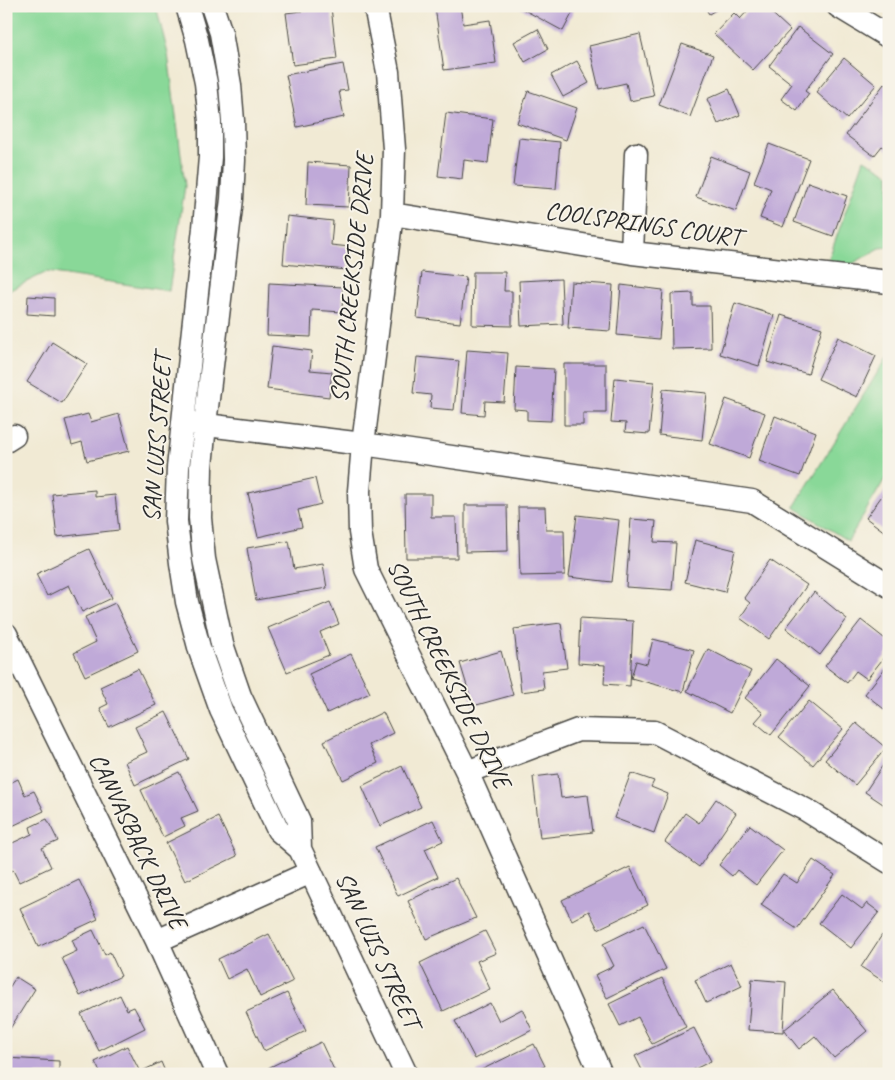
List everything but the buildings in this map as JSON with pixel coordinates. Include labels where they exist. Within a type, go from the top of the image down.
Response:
[{"type":"street","name":"SAN LUIS STREET","points":[[187,6],[197,40],[206,83],[210,122],[210,157],[178,468],[176,520],[184,582],[200,651],[220,710],[278,830],[300,849]]},
{"type":"street","name":"SAN LUIS STREET","points":[[212,6],[221,33],[230,85],[234,160],[232,199],[201,467],[200,518],[210,596],[222,644],[240,696],[299,821],[300,849],[406,1074]]},
{"type":"street","name":"SOUTH CREEKSIDE DRIVE","points":[[374,6],[388,72],[394,149],[392,214],[363,444],[359,499],[360,532],[366,569],[467,772],[601,1074]]},
{"type":"street","points":[[838,6],[889,37]]},
{"type":"street","points":[[632,253],[636,154]]},
{"type":"street","name":"COOLSPRINGS COURT","points":[[392,214],[632,253],[889,282]]},
{"type":"street","points":[[182,422],[363,444],[752,501],[889,586]]},
{"type":"street","name":"CANVASBACK DRIVE","points":[[6,634],[157,941],[217,1074]]},
{"type":"street","points":[[467,772],[578,730],[655,732],[806,810],[889,862]]},
{"type":"street","points":[[157,941],[311,872]]},
{"type":"green space","points":[[6,6],[156,6],[168,54],[185,186],[169,291],[47,272],[6,292]]},
{"type":"green space","points":[[864,159],[889,174],[889,247],[880,248],[845,268],[827,264]]},
{"type":"green space","points":[[889,354],[889,472],[848,541],[794,507]]}]
